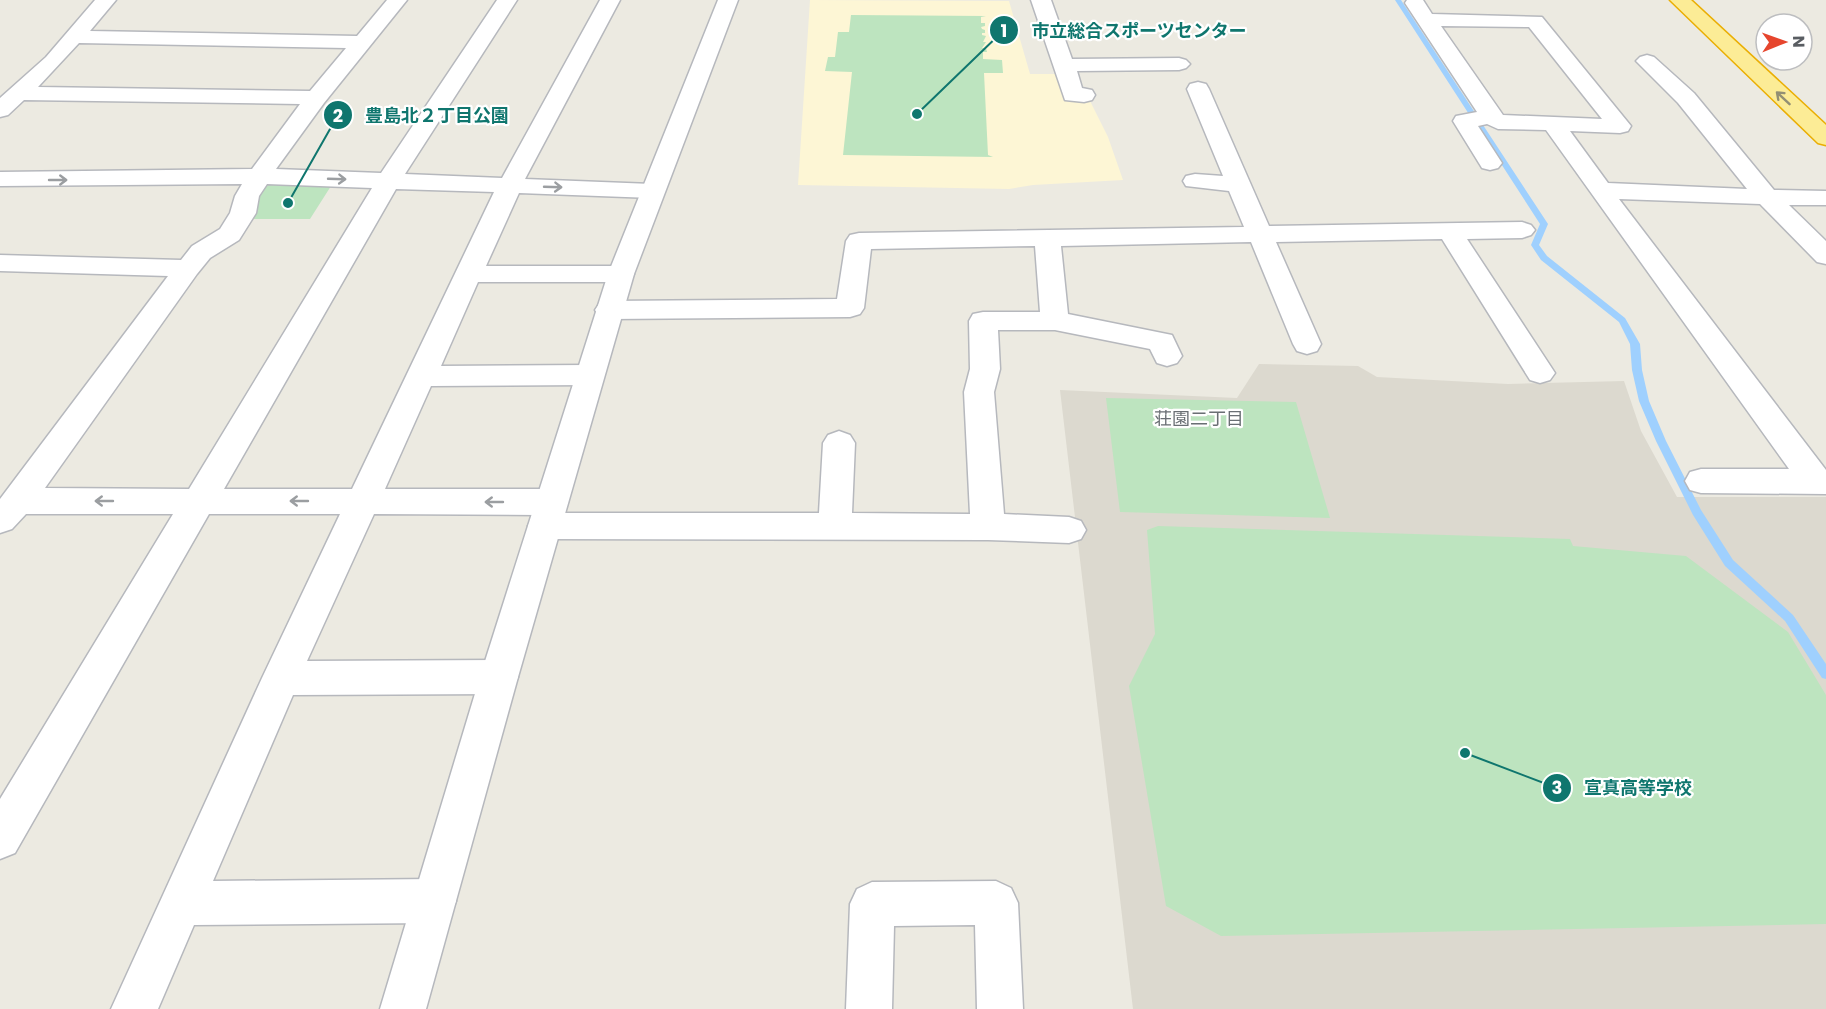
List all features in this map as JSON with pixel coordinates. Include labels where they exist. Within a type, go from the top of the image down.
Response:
[{"type":"highway","points":[[1680,0],[1826,138]]},
{"type":"street","points":[[0,110],[53,61],[106,0]]},
{"type":"street","points":[[9,511],[188,267],[201,252],[230,234],[243,213],[247,196],[259,176],[316,98],[397,0]]},
{"type":"street","points":[[0,838],[388,181],[507,0]]},
{"type":"street","points":[[134,1009],[281,678],[510,185],[610,0]]},
{"type":"street","points":[[403,1009],[609,310],[652,191],[728,0]]},
{"type":"street","points":[[1041,0],[1073,95],[1084,95]]},
{"type":"street","points":[[1421,12],[1535,21],[1620,126],[1498,122],[1491,117],[1421,12]]},
{"type":"street","points":[[74,37],[361,42]]},
{"type":"street","points":[[1647,61],[1686,98],[1767,196],[1826,256]]},
{"type":"street","points":[[1064,65],[1179,64]]},
{"type":"street","points":[[1198,89],[1258,235],[1307,344]]},
{"type":"street","points":[[19,93],[316,98]]},
{"type":"street","points":[[1490,163],[1464,122],[1491,117]]},
{"type":"street","points":[[1554,125],[1640,245],[1821,482]]},
{"type":"street","points":[[0,179],[259,176],[652,191]]},
{"type":"street","points":[[1195,181],[1239,185]]},
{"type":"street","points":[[1602,190],[1675,195],[1826,198]]},
{"type":"street","points":[[609,310],[850,308],[859,241],[1522,230]]},
{"type":"street","points":[[1450,232],[1540,373]]},
{"type":"street","points":[[1047,238],[1055,321]]},
{"type":"street","points":[[0,263],[123,268],[188,267]]},
{"type":"street","points":[[470,274],[621,274]]},
{"type":"street","points":[[988,527],[979,392],[985,369],[983,321],[1055,321],[1162,342],[1167,356]]},
{"type":"street","points":[[422,376],[589,375]]},
{"type":"street","points":[[835,526],[839,443]]},
{"type":"street","points":[[1701,481],[1821,482]]},
{"type":"street","points":[[9,511],[200,501],[362,502],[549,514],[835,526],[1069,530]]},
{"type":"street","points":[[281,678],[499,677]]},
{"type":"street","points":[[181,903],[434,901]]},
{"type":"street","points":[[869,1009],[872,904],[996,903],[1000,1009]]},
{"type":"shaded area","points":[[810,0],[1009,1],[1030,74],[1058,74],[1065,101],[1090,101],[1108,137],[1123,180],[1033,185],[1009,189],[798,185]]},
{"type":"shaded area","points":[[1259,364],[1358,366],[1377,377],[1508,384],[1624,381],[1641,431],[1677,497],[1826,497],[1826,1009],[1133,1009],[1060,390],[1237,398]]},
{"type":"green space","points":[[851,15],[986,16],[981,17],[981,23],[985,23],[985,26],[981,27],[985,30],[982,35],[986,36],[983,42],[986,42],[982,48],[986,48],[987,52],[983,52],[983,59],[1002,60],[1003,73],[984,73],[988,155],[993,157],[843,155],[852,72],[825,71],[828,57],[835,57],[838,32],[849,32]]},
{"type":"green space","points":[[272,184],[331,186],[310,219],[249,219],[263,187]]},
{"type":"green space","points":[[1106,398],[1296,402],[1330,518],[1120,512]]},
{"type":"green space","points":[[1158,526],[1570,539],[1573,546],[1686,556],[1788,632],[1826,695],[1826,924],[1221,936],[1166,906],[1129,686],[1155,634],[1147,530]]},
{"type":"waterway","points":[[1398,0],[1544,224],[1535,245],[1544,258],[1622,320],[1635,344],[1637,370],[1644,401],[1661,441],[1697,512],[1729,563],[1789,618],[1826,674]]},
{"type":"place","name":"市立総合スポーツセンター","points":[[917,114]]},
{"type":"place","name":"豊島北２丁目公園","points":[[288,203]]},
{"type":"place","name":"宣真高等学校","points":[[1465,753]]},
{"type":"district","name":"荘園二丁目","points":[[1199,418]]}]
